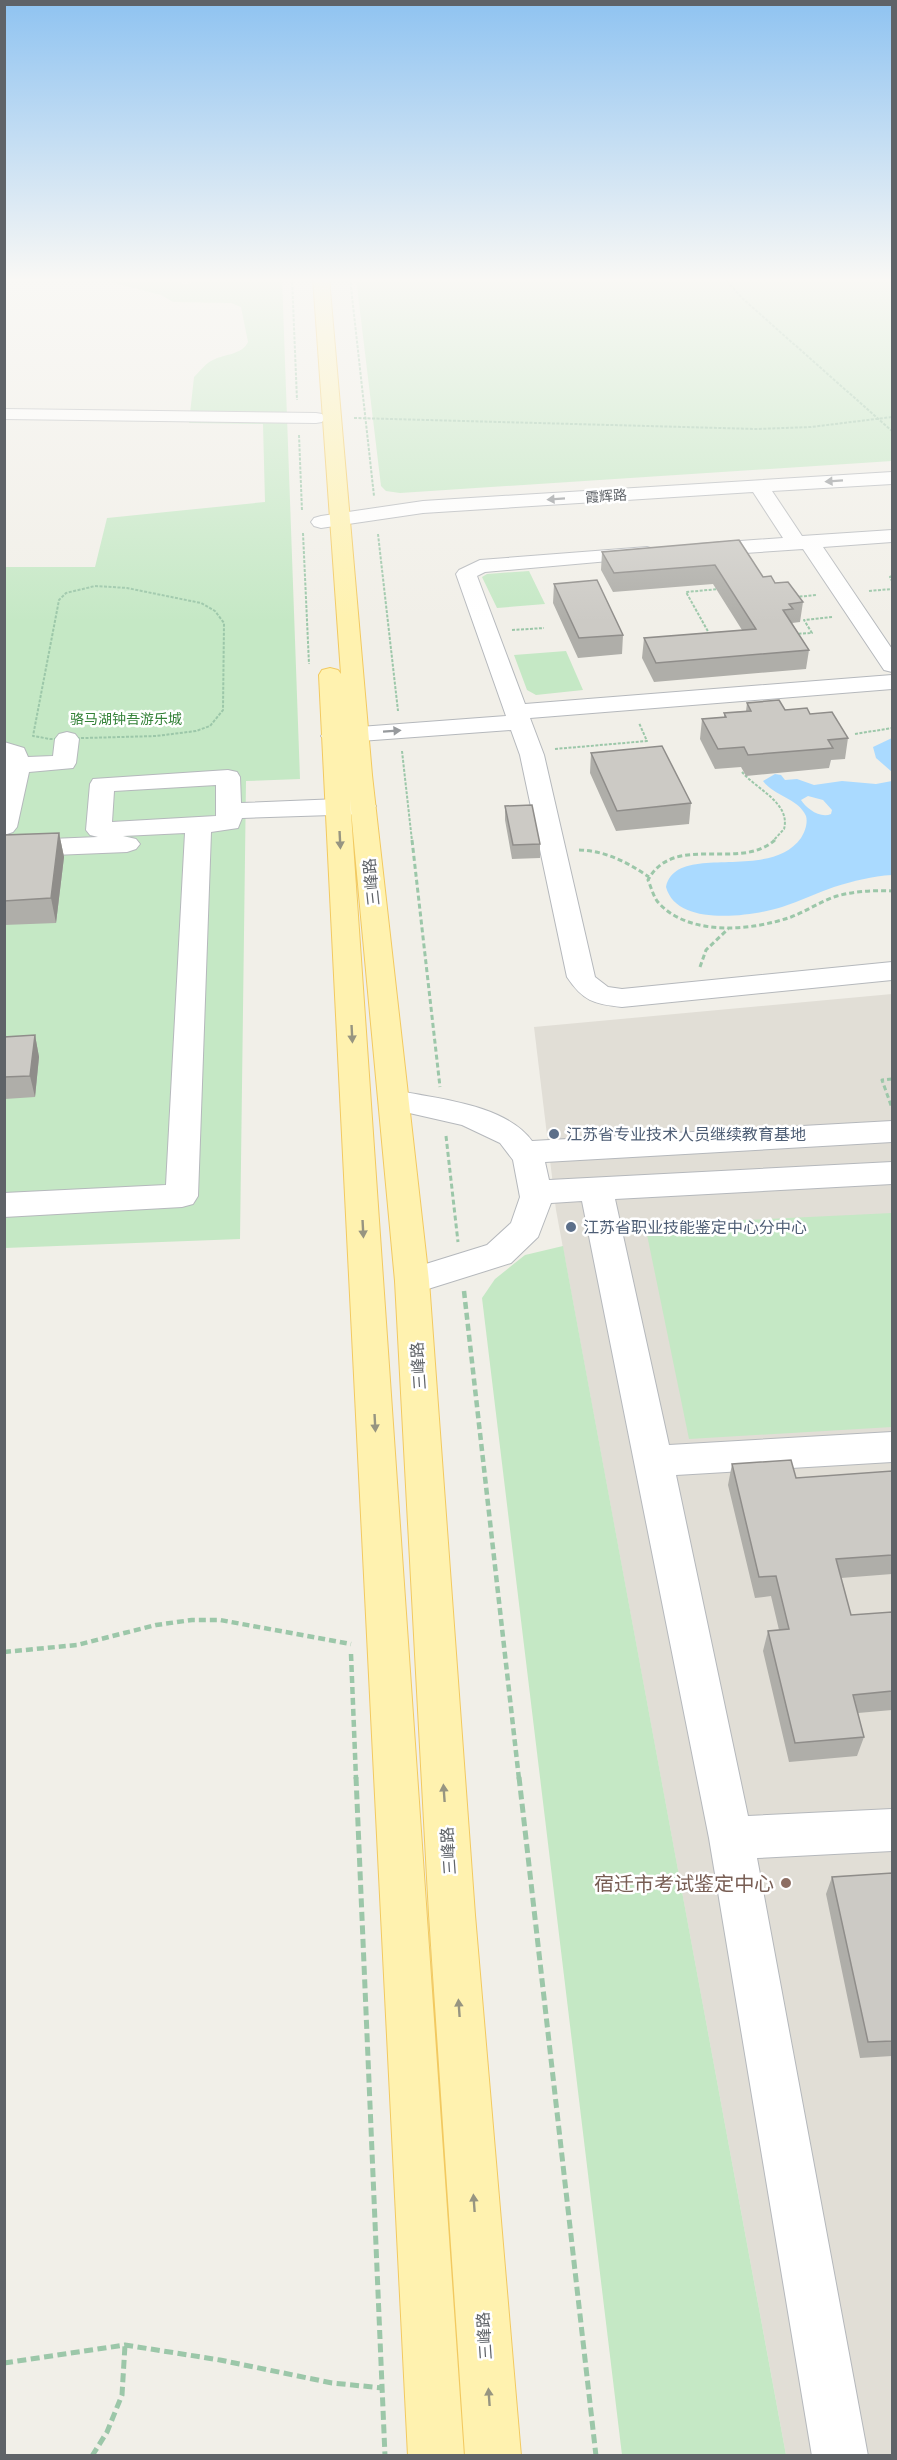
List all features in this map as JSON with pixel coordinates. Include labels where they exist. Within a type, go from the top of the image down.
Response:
[{"type":"main road","name":"三峰路","points":[[332,393],[338,418]]},
{"type":"main road","name":"三峰路","points":[[335,393],[338,418],[331,527],[350,806],[436,2456]]},
{"type":"main road","name":"三峰路","points":[[350,806],[394,1100],[412,1281],[452,1915],[494,2456]]},
{"type":"street","points":[[4,414],[338,418]]},
{"type":"street","name":"霞辉路","points":[[377,523],[423,507],[892,477]]},
{"type":"street","points":[[780,485],[792,503],[808,542]]},
{"type":"street","points":[[759,486],[771,504],[808,542],[892,665]]},
{"type":"street","points":[[723,508],[892,496]]},
{"type":"street","name":"霞辉路","points":[[331,527],[377,523],[414,528]]},
{"type":"street","points":[[892,536],[496,564],[471,570],[466,574],[530,751],[581,977],[588,988],[600,996],[622,998],[892,971]]},
{"type":"street","points":[[345,726],[892,682]]},
{"type":"street","points":[[4,827],[11,757],[64,764],[67,739]]},
{"type":"street","points":[[4,849],[198,833],[229,823],[228,777],[102,784],[99,830],[198,833]]},
{"type":"street","points":[[229,811],[350,806]]},
{"type":"street","points":[[4,1205],[182,1196],[198,833]]},
{"type":"street","points":[[394,1100],[470,1116],[511,1135],[528,1158],[536,1197],[526,1229],[500,1254],[412,1281]]},
{"type":"street","points":[[523,1152],[892,1131]]},
{"type":"street","points":[[535,1191],[892,1173]]},
{"type":"street","points":[[596,1188],[731,1838],[840,2456]]},
{"type":"street","points":[[654,1461],[892,1447]]},
{"type":"street","points":[[731,1838],[892,1830]]},
{"type":"path","points":[[340,393],[338,418],[377,523],[596,2456]]},
{"type":"path","points":[[849,393],[892,431]]},
{"type":"path","points":[[338,418],[757,429],[811,427],[892,417]]},
{"type":"path","points":[[110,586],[201,603],[212,607],[219,614],[224,623],[223,710],[213,724],[207,728],[174,734],[67,739],[50,740],[33,736],[59,600],[66,593],[79,589],[110,586]]},
{"type":"path","points":[[713,641],[686,592],[722,589]]},
{"type":"path","points":[[794,605],[789,597],[892,589]]},
{"type":"path","points":[[790,634],[812,633],[799,612]]},
{"type":"path","points":[[804,620],[859,615]]},
{"type":"path","points":[[487,633],[544,628]]},
{"type":"path","points":[[530,751],[647,741],[630,703]]},
{"type":"path","points":[[855,734],[892,728]]},
{"type":"path","points":[[742,772],[750,783],[778,803],[786,819],[785,829],[768,846],[754,851],[693,854],[664,861],[650,877],[650,889],[656,901],[669,912],[700,925],[728,928],[764,924],[792,917],[827,899],[844,894],[892,891]]},
{"type":"path","points":[[554,850],[585,850],[607,854],[624,860],[650,877]]},
{"type":"path","points":[[707,989],[700,963],[713,941],[728,928]]},
{"type":"path","points":[[892,1079],[882,1080],[892,1108]]},
{"type":"path","points":[[4,1652],[77,1645],[156,1625],[211,1620],[249,1624],[351,1644]]},
{"type":"path","points":[[92,2456],[107,2432],[122,2395],[125,2345]]},
{"type":"path","points":[[4,2363],[125,2345],[220,2360],[332,2383],[383,2388]]},
{"type":"shaded area","name":"宿迁市考试鉴定中心","points":[[892,994],[892,2455],[786,2455],[556,1210],[534,1027]]},
{"type":"green space","name":"骆马湖钟吾游乐城","points":[[192,393],[286,393],[300,779],[246,781],[240,1239],[5,1248],[4,567],[95,567],[107,518],[265,502],[263,424],[189,423]]},
{"type":"green space","points":[[370,393],[892,393],[892,461],[400,493],[386,491],[381,486]]},
{"type":"green space","points":[[529,571],[545,604],[497,608],[482,577],[487,574]]},
{"type":"green space","points":[[566,651],[583,690],[536,695],[527,690],[514,655]]},
{"type":"green space","points":[[892,1213],[892,1427],[689,1439],[645,1225]]},
{"type":"green space","points":[[563,1246],[786,2455],[622,2455],[482,1298],[495,1279],[525,1255]]},
{"type":"water","points":[[892,738],[892,772],[876,758],[873,747]]},
{"type":"water","points":[[775,774],[781,775],[785,780],[797,779],[814,785],[842,781],[876,784],[892,781],[892,875],[834,887],[782,907],[753,913],[717,916],[685,909],[673,900],[666,887],[673,874],[687,866],[768,858],[786,851],[801,838],[807,822],[802,810],[763,781]],"holes":[[[808,796],[823,800],[832,810],[831,814],[818,814],[801,800]]]},
{"type":"building","points":[[739,540],[763,577],[771,576],[775,583],[788,582],[803,602],[789,604],[793,609],[783,610],[809,650],[656,663],[644,638],[756,629],[715,565],[614,573],[602,552]]},
{"type":"building","points":[[597,580],[623,635],[579,638],[554,584]]},
{"type":"building","points":[[779,700],[785,710],[807,708],[810,714],[832,712],[848,738],[828,740],[833,748],[748,755],[744,747],[718,749],[702,719],[726,717],[724,713],[751,711],[747,703]]},
{"type":"building","points":[[662,746],[691,803],[617,811],[591,753]]},
{"type":"building","points":[[532,805],[540,844],[513,845],[505,806]]},
{"type":"building","points":[[59,833],[51,898],[4,901],[4,835]]},
{"type":"building","points":[[35,1035],[30,1076],[4,1077],[4,1037]]},
{"type":"building","points":[[791,1460],[796,1478],[892,1471],[892,1555],[836,1559],[851,1615],[892,1612],[892,1691],[853,1695],[864,1737],[795,1743],[768,1631],[789,1629],[776,1576],[759,1577],[732,1464]]},
{"type":"building","points":[[892,1873],[892,2041],[868,2042],[832,1877]]},
{"type":"place","name":"江苏省专业技术人员继续教育基地","points":[[554,1134]]},
{"type":"place","name":"江苏省职业技能鉴定中心分中心","points":[[571,1227]]},
{"type":"place","name":"宿迁市考试鉴定中心","points":[[786,1883]]}]
